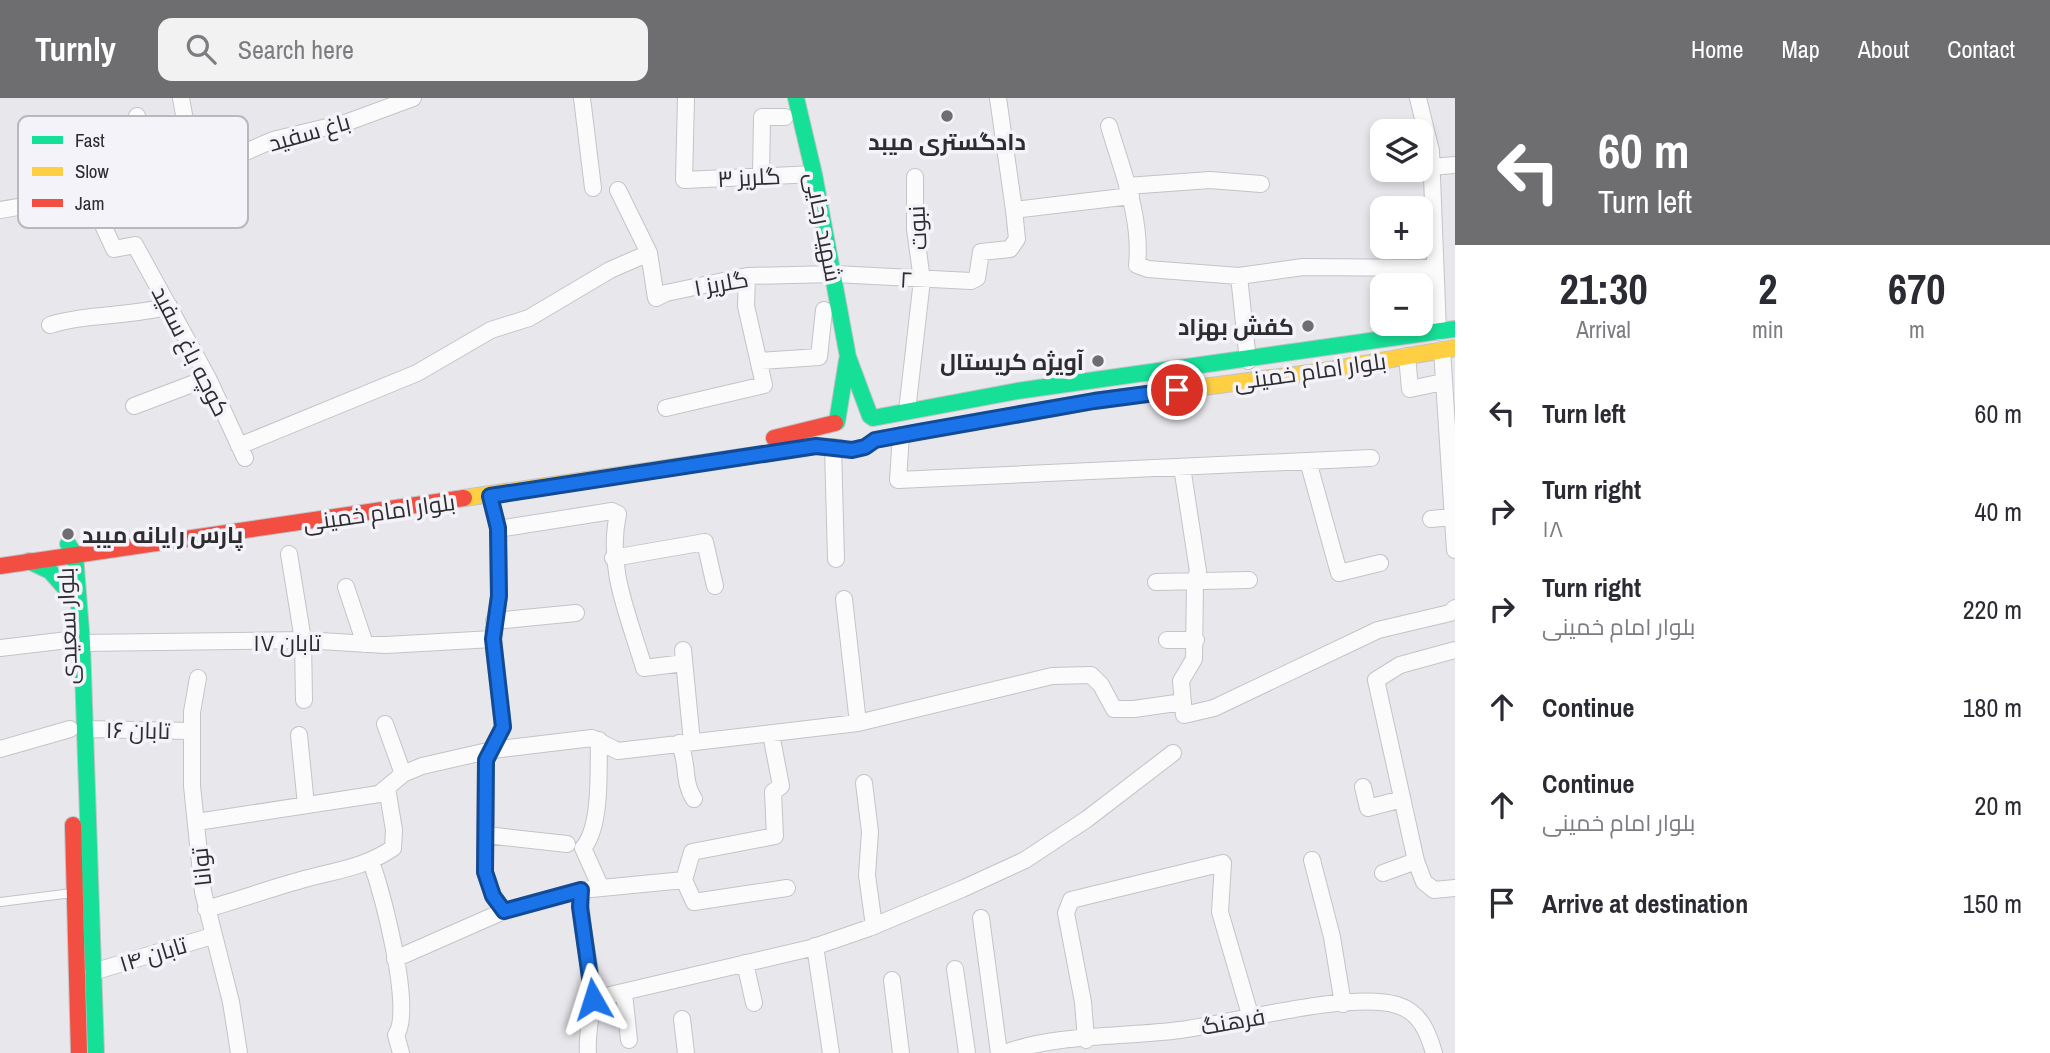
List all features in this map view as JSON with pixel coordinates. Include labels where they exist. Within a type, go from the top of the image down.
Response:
[{"type":"main road","name":"شهید رجایی","points":[[796,98],[814,174],[848,357]]},
{"type":"main road","name":"بلوار امام خمینی","points":[[0,566],[69,552],[789,435],[858,413],[871,417],[1455,329]]},
{"type":"main road","name":"بلوار امام خمینی","points":[[0,554],[109,550],[816,446],[853,446],[1094,401],[1317,372],[1448,349]]},
{"type":"main road","points":[[848,357],[871,417],[880,431],[853,446],[833,441],[831,432],[836,422],[848,357]]},
{"type":"main road","points":[[29,561],[44,566],[72,589],[96,559],[109,550]]},
{"type":"main road","name":"بلوار سعیدی","points":[[69,552],[77,729],[75,893],[79,1053]]},
{"type":"main road","name":"بلوار سعیدی","points":[[77,729],[92,930],[96,1053]]},
{"type":"main road","points":[[76,931],[92,930]]},
{"type":"street","points":[[181,98],[184,116]]},
{"type":"street","name":"باغ سفید","points":[[248,151],[273,140],[348,122],[413,98]]},
{"type":"street","points":[[582,98],[593,188]]},
{"type":"street","name":"گلریز ۳","points":[[686,98],[684,180],[814,174]]},
{"type":"street","points":[[998,98],[1014,210],[1196,180],[1261,184]]},
{"type":"street","points":[[1418,98],[1423,119]]},
{"type":"street","points":[[761,177],[762,117],[785,117]]},
{"type":"street","points":[[1109,126],[1129,191],[1139,245],[1137,265],[1148,269],[1239,276],[1303,267],[1434,268]]},
{"type":"street","points":[[1433,167],[1455,164]]},
{"type":"street","name":"نبوت","points":[[907,411],[922,280],[915,229],[915,177]]},
{"type":"street","points":[[1432,182],[1438,332]]},
{"type":"street","points":[[618,190],[649,253]]},
{"type":"street","name":"باغ سفید","points":[[0,210],[18,207]]},
{"type":"street","name":"۲","points":[[834,275],[971,281],[977,278],[981,252],[1010,249],[1017,239],[1014,210]]},
{"type":"street","name":"کوچه باغ سفید","points":[[104,228],[114,250],[135,245],[208,378],[242,452],[417,373],[491,330],[529,318],[610,270],[649,253]]},
{"type":"street","name":"گلریز ۱","points":[[649,253],[656,298],[666,293],[747,276],[834,275]]},
{"type":"street","points":[[666,408],[764,385],[746,306],[747,276]]},
{"type":"street","points":[[1239,276],[1248,361]]},
{"type":"street","points":[[50,325],[71,318],[138,314],[169,306]]},
{"type":"street","points":[[760,361],[819,357],[824,310]]},
{"type":"street","points":[[1448,349],[1443,382],[1455,550]]},
{"type":"street","points":[[1407,356],[1410,389],[1443,382]]},
{"type":"street","points":[[134,406],[208,378]]},
{"type":"street","points":[[901,435],[898,480],[1371,458]]},
{"type":"street","points":[[836,559],[853,446]]},
{"type":"street","points":[[1308,461],[1339,573],[1380,563]]},
{"type":"street","points":[[1182,467],[1198,571],[1195,581],[1194,659],[1181,681],[1184,715],[1214,708],[1378,630],[1452,611]]},
{"type":"street","points":[[490,496],[498,528],[499,596],[493,639],[503,727],[486,760],[485,872],[493,896],[504,911]]},
{"type":"street","points":[[498,528],[612,511],[618,514],[613,558],[623,603],[644,668],[683,657],[686,785],[694,799]]},
{"type":"street","points":[[1431,519],[1452,517]]},
{"type":"street","points":[[613,558],[705,542],[715,586]]},
{"type":"street","points":[[289,554],[303,640],[304,700]]},
{"type":"street","points":[[1156,582],[1249,580]]},
{"type":"street","points":[[346,587],[365,644]]},
{"type":"street","points":[[845,599],[858,723]]},
{"type":"street","points":[[494,621],[576,612]]},
{"type":"street","name":"تابان ۱۷","points":[[0,648],[75,642],[303,640],[365,644],[493,639]]},
{"type":"street","points":[[1167,640],[1196,640]]},
{"type":"street","points":[[1455,650],[1400,666],[1376,680],[1416,861],[1424,882],[1434,890],[1455,888]]},
{"type":"street","points":[[197,822],[379,794],[402,774],[492,750],[592,738],[618,751],[858,723],[1052,676],[1091,675],[1101,685],[1114,709],[1183,702]]},
{"type":"street","name":"توانا","points":[[198,678],[191,731],[206,909],[230,1002],[239,1053]]},
{"type":"street","points":[[385,724],[402,774]]},
{"type":"street","name":"تابان ۱۶","points":[[0,749],[77,729],[191,731]]},
{"type":"street","points":[[771,734],[780,786],[773,792],[775,836],[692,852],[684,880],[694,902],[787,888]]},
{"type":"street","points":[[299,735],[306,806]]},
{"type":"street","points":[[599,740],[594,824],[590,840],[583,848],[601,888]]},
{"type":"street","points":[[593,999],[815,946],[874,926],[1025,860],[1087,819],[1173,753]]},
{"type":"street","points":[[864,783],[870,832],[867,875],[874,926]]},
{"type":"street","points":[[206,909],[371,861],[393,848],[394,830],[387,788]]},
{"type":"street","points":[[1363,788],[1368,808],[1402,799]]},
{"type":"street","points":[[486,835],[567,844]]},
{"type":"street","points":[[1312,860],[1332,937],[1343,1004]]},
{"type":"street","points":[[371,861],[382,894],[395,959],[402,1027],[396,1035],[401,1053]]},
{"type":"street","points":[[1383,873],[1416,861]]},
{"type":"street","points":[[1086,1040],[1083,1002],[1066,913],[1071,900],[1223,863],[1220,912],[1251,1018]]},
{"type":"street","points":[[395,959],[504,911],[581,890],[684,880]]},
{"type":"street","points":[[581,890],[580,907],[593,999],[588,1018],[588,1053]]},
{"type":"street","points":[[981,918],[999,1053]]},
{"type":"street","name":"تابان ۱۴","points":[[93,972],[212,936]]},
{"type":"street","points":[[815,946],[831,1053]]},
{"type":"street","points":[[745,963],[754,1003]]},
{"type":"street","points":[[955,969],[967,1053]]},
{"type":"street","points":[[891,980],[901,1053]]},
{"type":"street","points":[[624,993],[629,1040]]},
{"type":"street","name":"فرهنگ","points":[[1005,1053],[1042,1044],[1086,1040],[1111,1045],[1251,1018],[1343,1004],[1385,1003],[1408,1009],[1421,1020],[1434,1053]]},
{"type":"street","points":[[682,1019],[686,1053]]},
{"type":"lane","points":[[0,902],[75,893]]},
{"type":"traffic: fast","points":[[796,98],[814,174],[848,357],[870,416]]},
{"type":"traffic: fast","points":[[873,418],[1017,391],[1455,329]]},
{"type":"traffic: fast","points":[[837,422],[847,360]]},
{"type":"traffic: fast","points":[[68,544],[75,555],[82,643],[96,1053]]},
{"type":"traffic: fast","points":[[29,561],[50,571],[65,588]]},
{"type":"traffic: slow","points":[[1196,388],[1317,372],[1455,348]]},
{"type":"traffic: slow","points":[[464,498],[816,446],[841,448]]},
{"type":"traffic: jam","points":[[875,440],[1094,401],[1196,388]]},
{"type":"traffic: jam","points":[[774,438],[835,423]]},
{"type":"traffic: jam","points":[[0,566],[464,498]]},
{"type":"traffic: jam","points":[[73,825],[79,1053]]},
{"type":"place","name":"دادگستری میبد","points":[[947,116]]},
{"type":"place","name":"کفش بهزاد","points":[[1308,326]]},
{"type":"place","name":"آویژه کریستال","points":[[1098,361]]},
{"type":"place","name":"پارس رایانه میبد","points":[[68,534]]},
{"type":"route","points":[[593,999],[580,907],[581,890],[504,911],[493,896],[485,872],[486,760],[503,727],[493,639],[494,616],[499,596],[498,528],[490,496],[816,446],[852,450],[865,447],[875,440],[918,432],[1094,401],[1177,390]]}]
